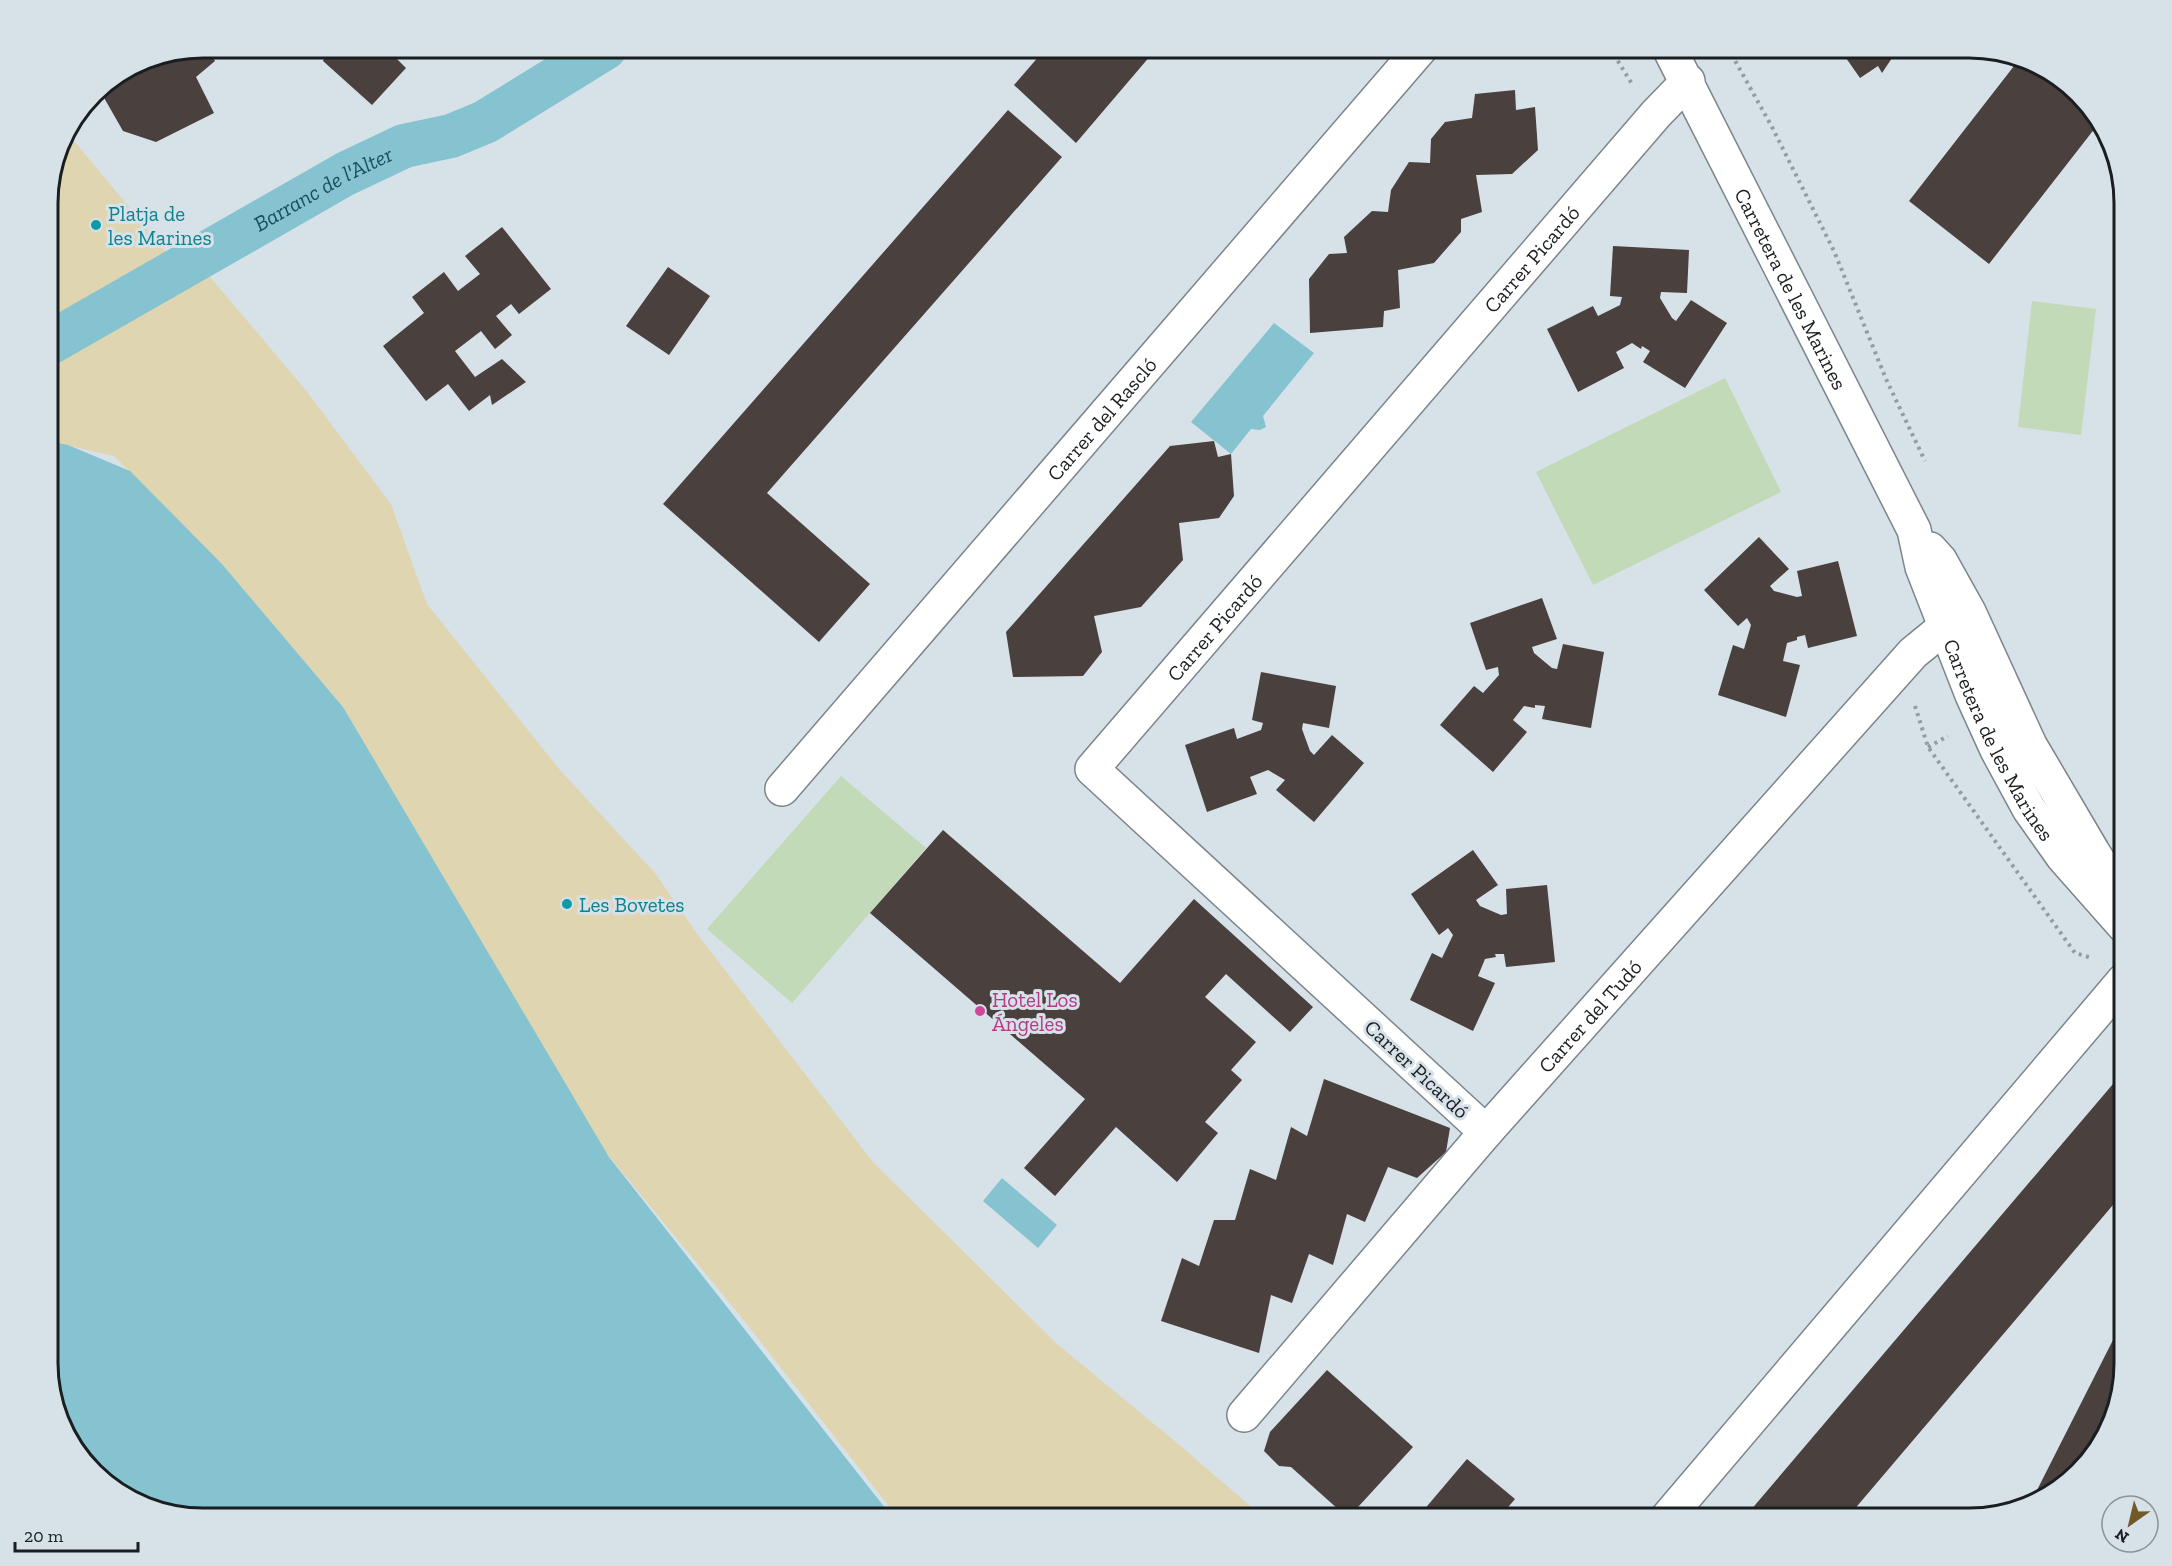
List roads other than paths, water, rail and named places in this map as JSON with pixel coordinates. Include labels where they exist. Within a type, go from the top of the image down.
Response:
[{"type":"street","name":"Carrer del Rascló","points":[[782,789],[1412,59]]},
{"type":"street","name":"Carretera de les Marines","points":[[1675,59],[1914,530],[1946,570],[1969,612],[2030,745],[2114,890]]},
{"type":"street","name":"Carrer Picardó","points":[[1486,1132],[1092,769],[1656,114],[1688,81]]},
{"type":"street","name":"Carretera de les Marines","points":[[1914,530],[1922,567],[1972,695],[1997,750],[2029,809],[2063,857],[2114,898]]},
{"type":"street","name":"Carrer del Tudó","points":[[1244,1415],[1486,1132],[1913,653],[1946,626]]},
{"type":"street","points":[[1675,1508],[2113,971]]},
{"type":"water","points":[[1274,323],[1314,353],[1263,416],[1266,427],[1260,430],[1251,429],[1231,454],[1191,422]]},
{"type":"water","points":[[59,443],[130,471],[222,564],[343,707],[609,1157],[885,1508],[203,1508],[175,1505],[139,1493],[115,1478],[88,1451],[73,1427],[66,1409],[59,1372]]},
{"type":"water","points":[[1002,1178],[1057,1225],[1038,1248],[983,1201]]},
{"type":"waterway","name":"Barranc de l'Alter","points":[[59,338],[345,174],[404,146],[451,136],[485,122],[587,59]]},
{"type":"place","name":"Platja de les Marines","points":[[96,225]]},
{"type":"place","name":"Les Bovetes","points":[[567,904]]},
{"type":"place","name":"Hotel Los Ángeles","points":[[980,1011]]}]
